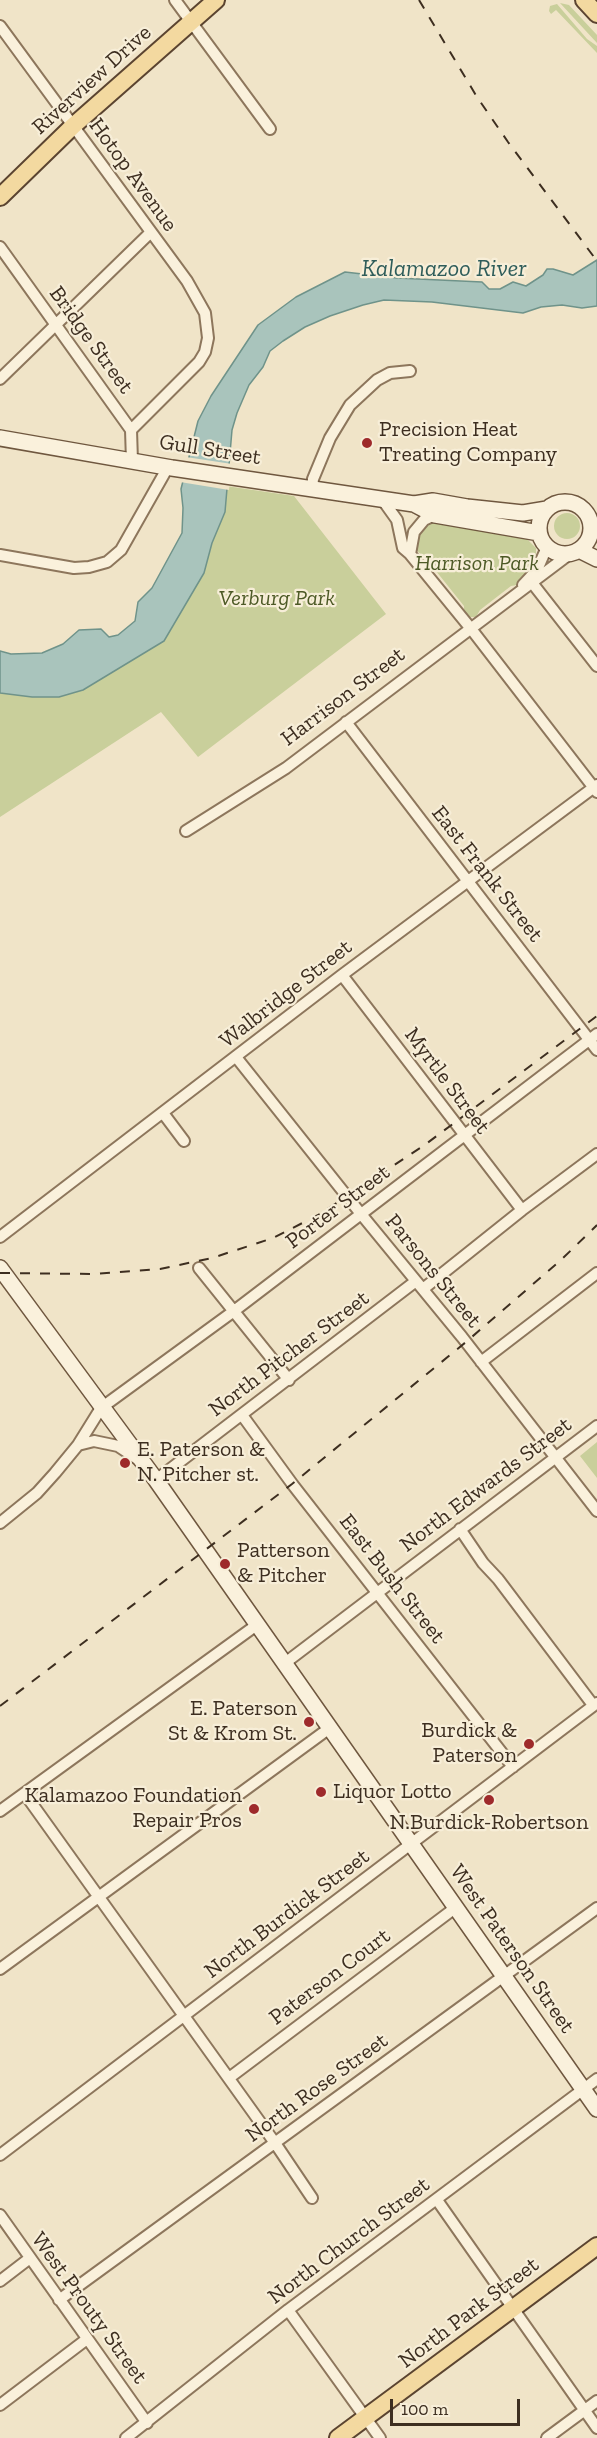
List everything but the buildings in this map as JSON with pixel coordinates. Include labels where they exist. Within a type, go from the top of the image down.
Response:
[{"type":"main road","name":"Riverview Drive","points":[[0,197],[73,126],[216,0]]},
{"type":"main road","points":[[584,0],[597,14]]},
{"type":"main road","name":"North Park Street","points":[[338,2438],[597,2246]]},
{"type":"street","points":[[175,0],[270,129]]},
{"type":"street","name":"Hotop Avenue","points":[[0,26],[194,293],[208,322],[207,345],[199,362],[132,430]]},
{"type":"street","points":[[0,379],[150,233]]},
{"type":"street","name":"Bridge Street","points":[[0,247],[132,430]]},
{"type":"street","points":[[312,489],[313,479],[330,438],[350,405],[360,393],[383,376],[410,371]]},
{"type":"street","points":[[132,430],[132,461]]},
{"type":"street","name":"Gull Street","points":[[0,438],[132,461],[414,504],[433,501],[523,513],[547,509]]},
{"type":"street","points":[[0,555],[74,568],[107,562],[122,550],[170,467]]},
{"type":"street","points":[[382,499],[397,520],[403,548],[596,788]]},
{"type":"street","points":[[575,552],[585,544],[593,523],[579,506],[562,502],[547,509],[539,524],[539,533],[547,547],[555,552],[575,552],[597,559]]},
{"type":"street","name":"Gull Street","points":[[414,504],[435,515],[539,533]]},
{"type":"street","points":[[410,554],[414,532],[424,520],[435,515]]},
{"type":"street","name":"Harrison Street","points":[[521,591],[537,570],[547,547]]},
{"type":"street","name":"Harrison Street","points":[[186,831],[286,768],[575,552]]},
{"type":"street","points":[[533,584],[597,666]]},
{"type":"street","name":"East Frank Street","points":[[346,722],[468,881],[593,1037],[597,1050]]},
{"type":"street","name":"Walbridge Street","points":[[0,1237],[342,975],[596,788]]},
{"type":"street","name":"Myrtle Street","points":[[342,975],[463,1136],[522,1210]]},
{"type":"street","name":"Porter Street","points":[[101,1408],[234,1311],[593,1037]]},
{"type":"street","name":"Parsons Street","points":[[236,1057],[361,1215],[420,1285],[597,1511]]},
{"type":"street","points":[[163,1113],[184,1141]]},
{"type":"street","name":"North Pitcher Street","points":[[156,1480],[597,1154]]},
{"type":"street","name":"West Paterson Street","points":[[0,1268],[156,1480],[331,1728],[410,1846],[597,2109]]},
{"type":"street","points":[[199,1268],[289,1380]]},
{"type":"street","points":[[481,1362],[597,1273]]},
{"type":"street","points":[[0,1523],[37,1492],[78,1445],[101,1408]]},
{"type":"street","name":"East Bush Street","points":[[242,1415],[293,1485],[379,1592],[513,1767]]},
{"type":"street","name":"North Edwards Street","points":[[285,1663],[597,1426]]},
{"type":"street","points":[[78,1445],[94,1441],[117,1446],[142,1462]]},
{"type":"street","points":[[460,1529],[483,1563],[595,1704]]},
{"type":"street","points":[[0,1811],[258,1624]]},
{"type":"street","name":"North Burdick Street","points":[[0,2155],[595,1704]]},
{"type":"street","points":[[0,1969],[331,1728]]},
{"type":"street","points":[[25,1794],[229,2078],[312,2198]]},
{"type":"street","name":"Paterson Court","points":[[229,2078],[455,1908]]},
{"type":"street","name":"North Rose Street","points":[[59,2300],[597,1908]]},
{"type":"street","name":"North Church Street","points":[[126,2438],[288,2310],[597,2079]]},
{"type":"street","points":[[437,2200],[597,2428]]},
{"type":"street","name":"West Prouty Street","points":[[0,2215],[147,2422]]},
{"type":"street","points":[[0,2281],[30,2258]]},
{"type":"street","points":[[288,2310],[380,2438]]},
{"type":"street","points":[[0,2404],[87,2339]]},
{"type":"street","points":[[548,2438],[597,2401]]},
{"type":"green space","points":[[560,3],[569,5],[597,35],[597,43]]},
{"type":"green space","points":[[557,4],[587,39],[597,46],[597,53],[556,10],[551,14],[550,6]]},
{"type":"green space","name":"Verburg Park","points":[[226,486],[294,496],[386,614],[198,757],[161,712],[0,817],[0,693],[32,697],[59,697],[83,690],[164,641],[204,573]]},
{"type":"green space","points":[[567,513],[576,517],[580,526],[576,535],[567,539],[558,535],[554,526],[558,517]]},
{"type":"green space","name":"Harrison Park","points":[[433,521],[526,538],[536,548],[536,564],[517,585],[511,586],[480,610],[476,617],[469,617],[464,612],[464,606],[428,561],[415,549],[415,537],[422,527]]},
{"type":"green space","points":[[597,1442],[597,1478],[580,1456]]},
{"type":"water","points":[[597,260],[597,306],[582,308],[562,305],[541,307],[523,313],[432,302],[384,300],[330,316],[305,327],[283,341],[270,351],[263,367],[249,385],[237,413],[232,430],[225,512],[212,543],[204,573],[164,641],[83,690],[59,697],[32,697],[0,693],[0,651],[11,654],[42,653],[63,644],[79,630],[101,629],[109,637],[118,635],[135,621],[138,602],[152,588],[182,533],[181,489],[198,421],[211,396],[258,325],[296,297],[345,272],[397,278],[482,282],[489,289],[500,289],[513,282],[526,286],[543,275],[547,269],[573,275]]},
{"type":"pier","points":[[186,457],[232,464],[229,490],[180,482]]},
{"type":"railway","points":[[419,0],[477,97],[597,261]]},
{"type":"railway","points":[[0,1273],[95,1274],[160,1269],[212,1258],[273,1238],[320,1214],[426,1144],[597,1016]]},
{"type":"railway","points":[[0,1706],[292,1484],[466,1342],[561,1260],[597,1225]]},
{"type":"place","name":"Precision Heat Treating Company","points":[[367,443]]},
{"type":"place","name":"E. Paterson & N. Pitcher st.","points":[[125,1463]]},
{"type":"place","name":"Patterson & Pitcher","points":[[225,1564]]},
{"type":"place","name":"E. Paterson St & Krom St.","points":[[309,1722]]},
{"type":"place","name":"Burdick & Paterson","points":[[529,1744]]},
{"type":"place","name":"Liquor Lotto","points":[[321,1792]]},
{"type":"place","name":"N.Burdick-Robertson","points":[[489,1800]]},
{"type":"place","name":"Kalamazoo Foundation Repair Pros","points":[[254,1809]]},
{"type":"water label","name":"Kalamazoo River","points":[[444,269]]}]
